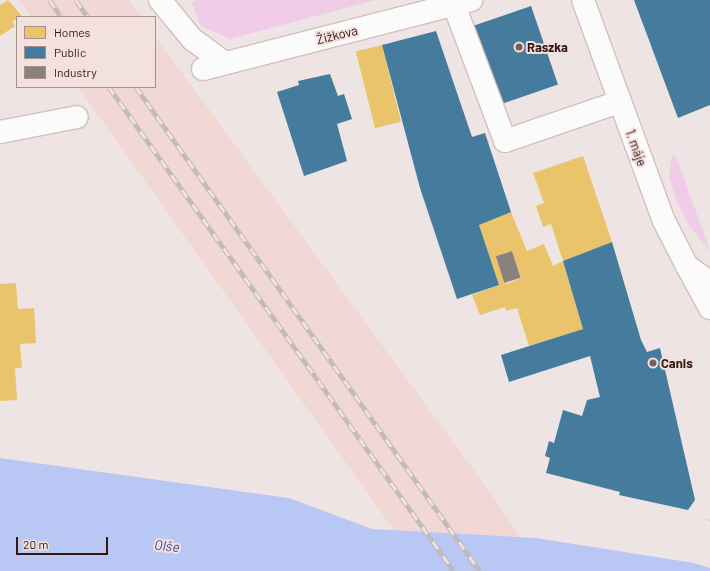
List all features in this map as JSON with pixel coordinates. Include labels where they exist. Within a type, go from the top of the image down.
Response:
[{"type":"street","points":[[160,0],[192,39],[225,63]]},
{"type":"street","name":"1. máje","points":[[583,0],[619,102],[664,221],[686,266],[710,283]]},
{"type":"street","points":[[462,2],[505,141],[619,102]]},
{"type":"street","name":"Žižkova","points":[[203,69],[462,2]]},
{"type":"street","points":[[0,132],[77,117]]},
{"type":"street","points":[[686,266],[710,308]]},
{"type":"path","points":[[705,519],[710,520]]},
{"type":"shaded area","points":[[19,0],[129,0],[141,16],[30,16]]},
{"type":"shaded area","points":[[197,0],[376,0],[230,39],[201,26],[191,2]]},
{"type":"shaded area","points":[[156,37],[490,492],[543,571],[423,571],[79,88],[156,88]]},
{"type":"shaded area","points":[[672,155],[676,156],[710,251],[690,227],[675,197],[669,177]]},
{"type":"water","name":"Olše","points":[[0,458],[289,498],[372,529],[536,538],[694,563],[710,568],[710,571],[0,571]]},
{"type":"building: Homes","points":[[8,0],[22,16],[16,16],[16,20],[12,22],[15,26],[0,36],[0,5]]},
{"type":"building: Homes","points":[[382,45],[401,122],[375,128],[356,52]]},
{"type":"building: Homes","points":[[583,156],[612,242],[563,261],[551,224],[543,227],[536,206],[544,203],[533,173]]},
{"type":"building: Homes","points":[[511,212],[527,251],[544,244],[553,266],[563,261],[583,329],[529,346],[517,308],[506,311],[505,307],[480,315],[472,295],[499,285],[479,225]],"holes":[[[512,251],[521,278],[506,284],[496,257]]]},
{"type":"building: Homes","points":[[16,283],[18,309],[34,308],[36,343],[20,344],[22,368],[15,368],[17,400],[0,401],[0,284]]},
{"type":"building: Public","points":[[634,0],[710,0],[710,105],[678,118]]},
{"type":"building: Public","points":[[531,6],[558,84],[501,104],[474,26]]},
{"type":"building: Public","points":[[436,31],[472,137],[485,133],[511,212],[479,225],[499,285],[457,299],[420,188],[382,45]]},
{"type":"building: Public","points":[[330,74],[338,96],[344,94],[352,119],[337,124],[347,161],[304,176],[277,92],[299,85],[298,81]]},
{"type":"building: Public","points":[[612,242],[641,340],[647,352],[660,348],[695,500],[688,510],[619,495],[620,492],[546,473],[550,458],[545,456],[549,441],[554,443],[563,410],[582,416],[587,400],[600,397],[590,356],[509,382],[501,355],[583,329],[563,261]]},
{"type":"building: Industry","points":[[512,251],[521,278],[504,283],[496,256]]},
{"type":"railway","points":[[50,0],[60,16]]},
{"type":"railway","points":[[76,0],[87,16]]},
{"type":"railway","points":[[110,88],[454,571]]},
{"type":"railway","points":[[137,88],[480,571]]},
{"type":"place","name":"Raszka","points":[[519,47]]},
{"type":"place","name":"Canis","points":[[653,363]]}]
